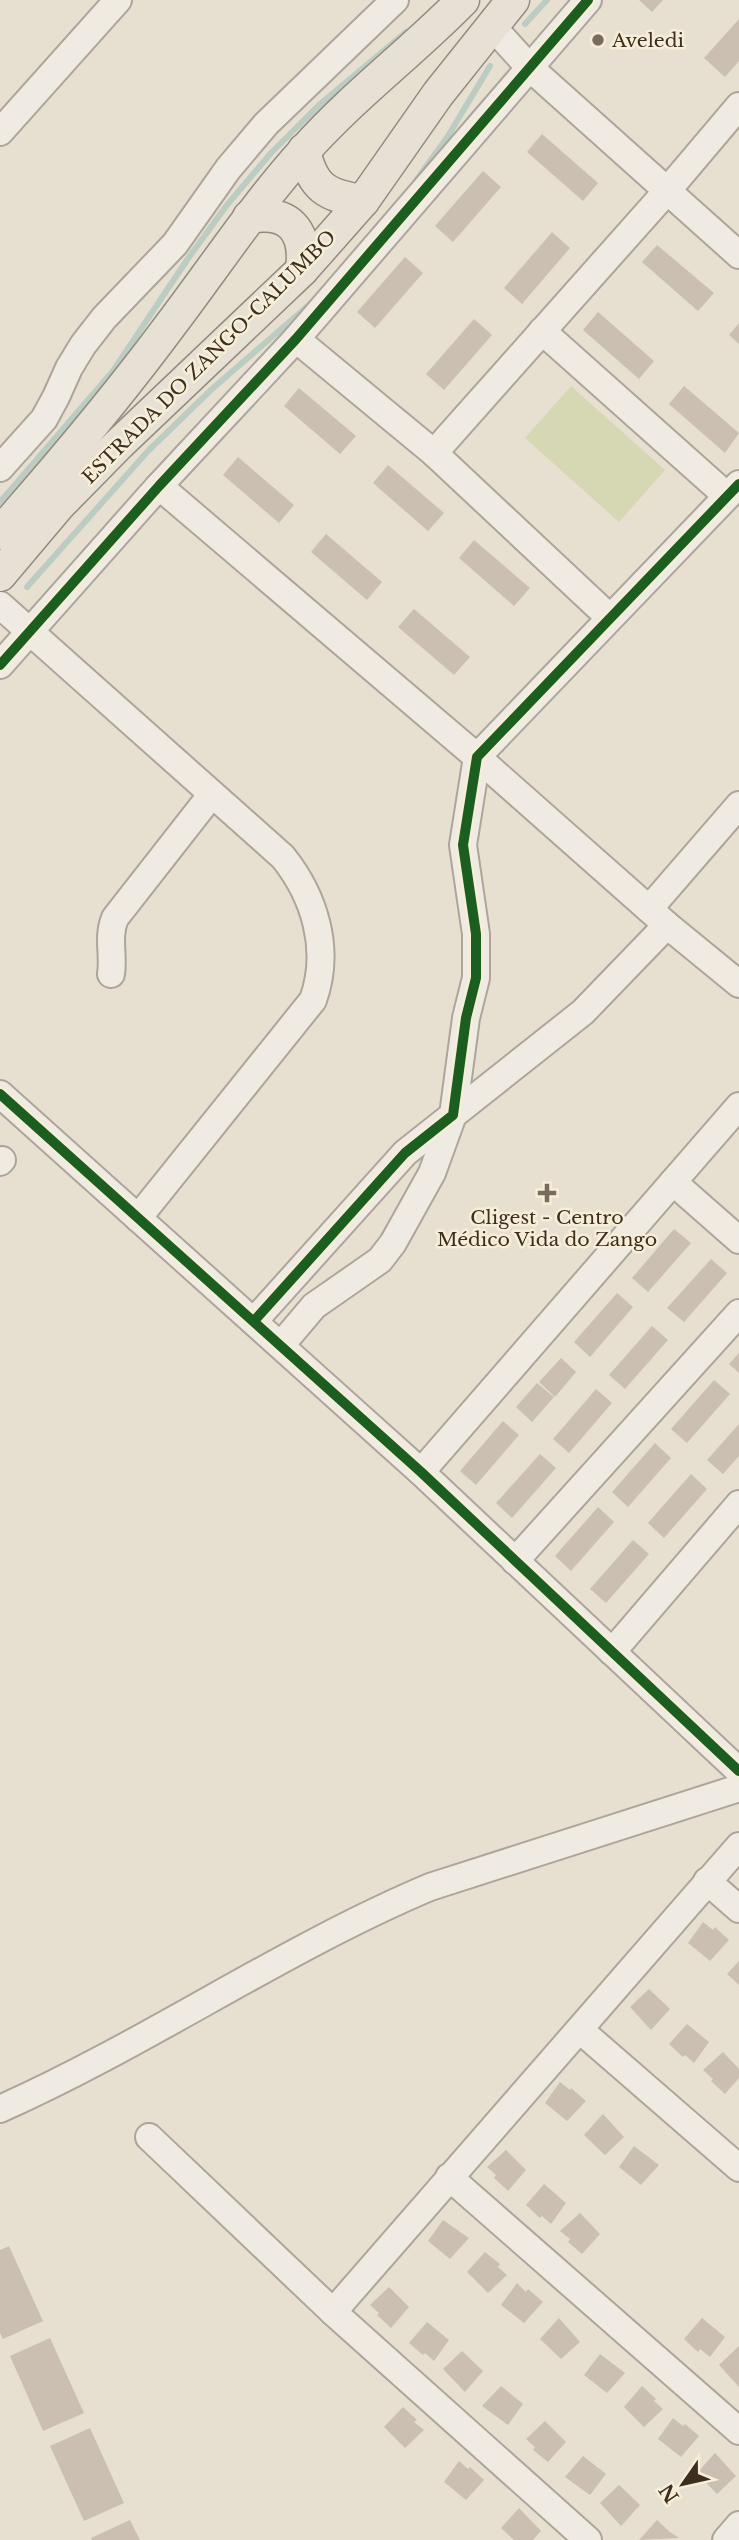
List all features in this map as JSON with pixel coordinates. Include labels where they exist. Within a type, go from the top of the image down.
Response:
[{"type":"main road","points":[[0,533],[91,427],[249,217],[304,150],[341,111],[463,0]]},
{"type":"main road","name":"ESTRADA DO ZANGO-CALUMBO","points":[[0,575],[59,505],[111,452],[302,270],[363,201],[438,94],[513,0]]},
{"type":"main road","points":[[304,150],[308,170],[320,187],[337,198],[363,201]]},
{"type":"main road","points":[[249,217],[263,215],[292,223],[301,237],[305,251],[302,270]]},
{"type":"street","points":[[0,132],[118,0]]},
{"type":"street","points":[[0,468],[44,419],[69,368],[104,317],[174,244],[228,169],[266,124],[396,0]]},
{"type":"street","points":[[0,665],[11,615],[159,486],[296,338],[588,0]]},
{"type":"street","points":[[491,25],[529,67],[739,255]]},
{"type":"street","points":[[433,453],[667,191],[739,106]]},
{"type":"street","points":[[281,1345],[314,1306],[380,1260],[393,1243],[432,1173],[453,1115],[466,1018],[476,978],[476,934],[463,845],[477,757],[733,490],[542,331]]},
{"type":"street","points":[[296,338],[433,453],[609,617]]},
{"type":"street","points":[[159,486],[739,984]]},
{"type":"street","points":[[11,615],[283,857],[296,873],[317,925],[322,956],[320,981],[313,1000],[138,1218]]},
{"type":"street","points":[[111,974],[111,928],[115,918],[212,794]]},
{"type":"street","points":[[254,1321],[405,1153],[583,1012],[658,917],[739,805]]},
{"type":"street","points":[[0,1094],[421,1472],[739,1774],[430,1886],[388,1904],[64,2078],[0,2109]]},
{"type":"street","points":[[421,1472],[739,1106]]},
{"type":"street","points":[[673,1182],[739,1240]]},
{"type":"street","points":[[314,1306],[327,1240]]},
{"type":"street","points":[[293,1277],[363,1271]]},
{"type":"street","points":[[515,1561],[739,1313]]},
{"type":"street","points":[[612,1652],[739,1504]]},
{"type":"street","points":[[334,2312],[739,1846]]},
{"type":"street","points":[[708,1881],[739,1909]]},
{"type":"street","points":[[580,2030],[739,2168]]},
{"type":"street","points":[[149,2137],[334,2312],[588,2540]]},
{"type":"street","points":[[449,2177],[739,2431]]},
{"type":"street","points":[[726,2540],[739,2525]]},
{"type":"green space","points":[[571,386],[665,470],[619,522],[525,438]]},
{"type":"building","points":[[639,0],[663,0],[652,12]]},
{"type":"building","points":[[739,19],[739,61],[725,77],[704,58]]},
{"type":"building","points":[[542,134],[598,183],[583,201],[527,152]]},
{"type":"building","points":[[483,171],[501,187],[453,242],[435,226]]},
{"type":"building","points":[[552,232],[570,248],[522,304],[504,288]]},
{"type":"building","points":[[657,245],[714,293],[698,311],[642,262]]},
{"type":"building","points":[[405,257],[423,273],[375,328],[357,312]]},
{"type":"building","points":[[598,312],[654,361],[639,379],[583,330]]},
{"type":"building","points":[[474,319],[492,335],[444,390],[426,374]]},
{"type":"building","points":[[739,323],[739,344],[729,335]]},
{"type":"building","points":[[684,386],[739,433],[725,453],[669,404]]},
{"type":"building","points":[[299,388],[356,436],[340,454],[284,406]]},
{"type":"building","points":[[238,457],[294,505],[279,523],[223,475]]},
{"type":"building","points":[[388,465],[444,513],[428,531],[373,483]]},
{"type":"building","points":[[326,534],[382,582],[367,600],[311,552]]},
{"type":"building","points":[[474,540],[530,588],[514,606],[459,558]]},
{"type":"building","points":[[414,609],[470,657],[454,675],[398,627]]},
{"type":"building","points":[[674,1229],[691,1243],[648,1292],[632,1278]]},
{"type":"building","points":[[711,1259],[727,1273],[684,1322],[667,1308]]},
{"type":"building","points":[[617,1293],[633,1307],[590,1357],[574,1342]]},
{"type":"building","points":[[652,1326],[668,1340],[625,1389],[609,1375]]},
{"type":"building","points":[[739,1353],[739,1373],[729,1364]]},
{"type":"building","points":[[561,1358],[576,1372],[555,1397],[539,1382]]},
{"type":"building","points":[[714,1380],[730,1394],[687,1443],[671,1429]]},
{"type":"building","points":[[537,1383],[554,1397],[532,1422],[516,1407]]},
{"type":"building","points":[[596,1389],[612,1403],[569,1453],[553,1439]]},
{"type":"building","points":[[503,1421],[519,1435],[476,1485],[460,1471]]},
{"type":"building","points":[[739,1424],[739,1456],[723,1474],[707,1460]]},
{"type":"building","points":[[655,1443],[671,1458],[628,1507],[612,1492]]},
{"type":"building","points":[[540,1454],[556,1468],[512,1518],[496,1503]]},
{"type":"building","points":[[691,1474],[707,1489],[664,1538],[648,1523]]},
{"type":"building","points":[[598,1507],[614,1522],[571,1571],[555,1556]]},
{"type":"building","points":[[633,1540],[649,1554],[606,1603],[590,1589]]},
{"type":"building","points":[[703,1922],[713,1930],[715,1927],[729,1940],[710,1961],[688,1943]]},
{"type":"building","points":[[739,1961],[739,1985],[727,1974]]},
{"type":"building","points":[[649,1989],[670,2009],[651,2030],[630,2007]]},
{"type":"building","points":[[687,2024],[709,2042],[694,2063],[669,2044]]},
{"type":"building","points":[[723,2052],[739,2069],[739,2078],[725,2094],[703,2070]]},
{"type":"building","points":[[560,2082],[586,2101],[567,2121],[545,2103]]},
{"type":"building","points":[[603,2114],[624,2137],[605,2155],[584,2135]]},
{"type":"building","points":[[634,2146],[659,2165],[641,2185],[619,2167]]},
{"type":"building","points":[[506,2150],[526,2170],[508,2191],[487,2167]]},
{"type":"building","points":[[544,2184],[566,2203],[551,2224],[526,2205]]},
{"type":"building","points":[[580,2213],[600,2234],[582,2254],[560,2231]]},
{"type":"building","points":[[443,2220],[469,2238],[450,2259],[428,2241]]},
{"type":"building","points":[[9,2246],[43,2321],[3,2339],[0,2333],[0,2250]]},
{"type":"building","points":[[485,2252],[500,2264],[498,2267],[507,2275],[488,2293],[467,2272]]},
{"type":"building","points":[[517,2283],[543,2302],[524,2323],[501,2305]]},
{"type":"building","points":[[389,2287],[409,2307],[391,2328],[370,2305]]},
{"type":"building","points":[[559,2318],[580,2342],[561,2359],[540,2339]]},
{"type":"building","points":[[702,2318],[725,2337],[710,2357],[700,2349],[698,2352],[684,2339]]},
{"type":"building","points":[[427,2322],[449,2340],[434,2361],[409,2343]]},
{"type":"building","points":[[50,2338],[84,2413],[43,2431],[10,2356]]},
{"type":"building","points":[[739,2346],[739,2387],[719,2365]]},
{"type":"building","points":[[462,2351],[483,2371],[465,2392],[443,2369]]},
{"type":"building","points":[[600,2354],[625,2373],[607,2393],[584,2375]]},
{"type":"building","points":[[501,2386],[523,2404],[508,2425],[482,2406]]},
{"type":"building","points":[[642,2386],[663,2409],[644,2427],[624,2407]]},
{"type":"building","points":[[403,2407],[424,2430],[405,2448],[384,2427]]},
{"type":"building","points":[[673,2418],[699,2436],[681,2457],[658,2439]]},
{"type":"building","points":[[545,2421],[566,2442],[548,2462],[533,2450],[535,2447],[526,2439]]},
{"type":"building","points":[[90,2428],[124,2503],[84,2521],[50,2446]]},
{"type":"building","points":[[715,2453],[736,2476],[717,2494],[697,2473]]},
{"type":"building","points":[[583,2456],[606,2474],[590,2495],[565,2477]]},
{"type":"building","points":[[459,2461],[484,2480],[466,2500],[444,2482]]},
{"type":"building","points":[[619,2485],[640,2505],[621,2526],[600,2503]]},
{"type":"building","points":[[519,2508],[541,2531],[533,2540],[514,2540],[501,2528]]},
{"type":"building","points":[[130,2520],[140,2540],[91,2538]]},
{"type":"building","points":[[657,2520],[670,2532],[679,2538],[639,2540]]},
{"type":"waterway","points":[[525,24],[547,0]]},
{"type":"waterway","points":[[0,502],[113,371],[187,260],[227,205],[271,153],[319,105],[406,32]]},
{"type":"waterway","points":[[415,182],[448,136],[490,66]]},
{"type":"waterway","points":[[27,587],[148,451],[212,389],[310,304]]},
{"type":"cycle path","points":[[0,665],[159,486],[296,339],[588,0]]},
{"type":"cycle path","points":[[254,1321],[405,1153],[453,1115],[466,1018],[476,978],[476,934],[463,845],[477,757],[739,484]]},
{"type":"cycle path","points":[[0,1094],[421,1472],[739,1771]]},
{"type":"place","name":"Aveledi","points":[[598,40]]},
{"type":"place","name":"Cligest - Centro Médico Vida do Zango","points":[[547,1193]]}]
